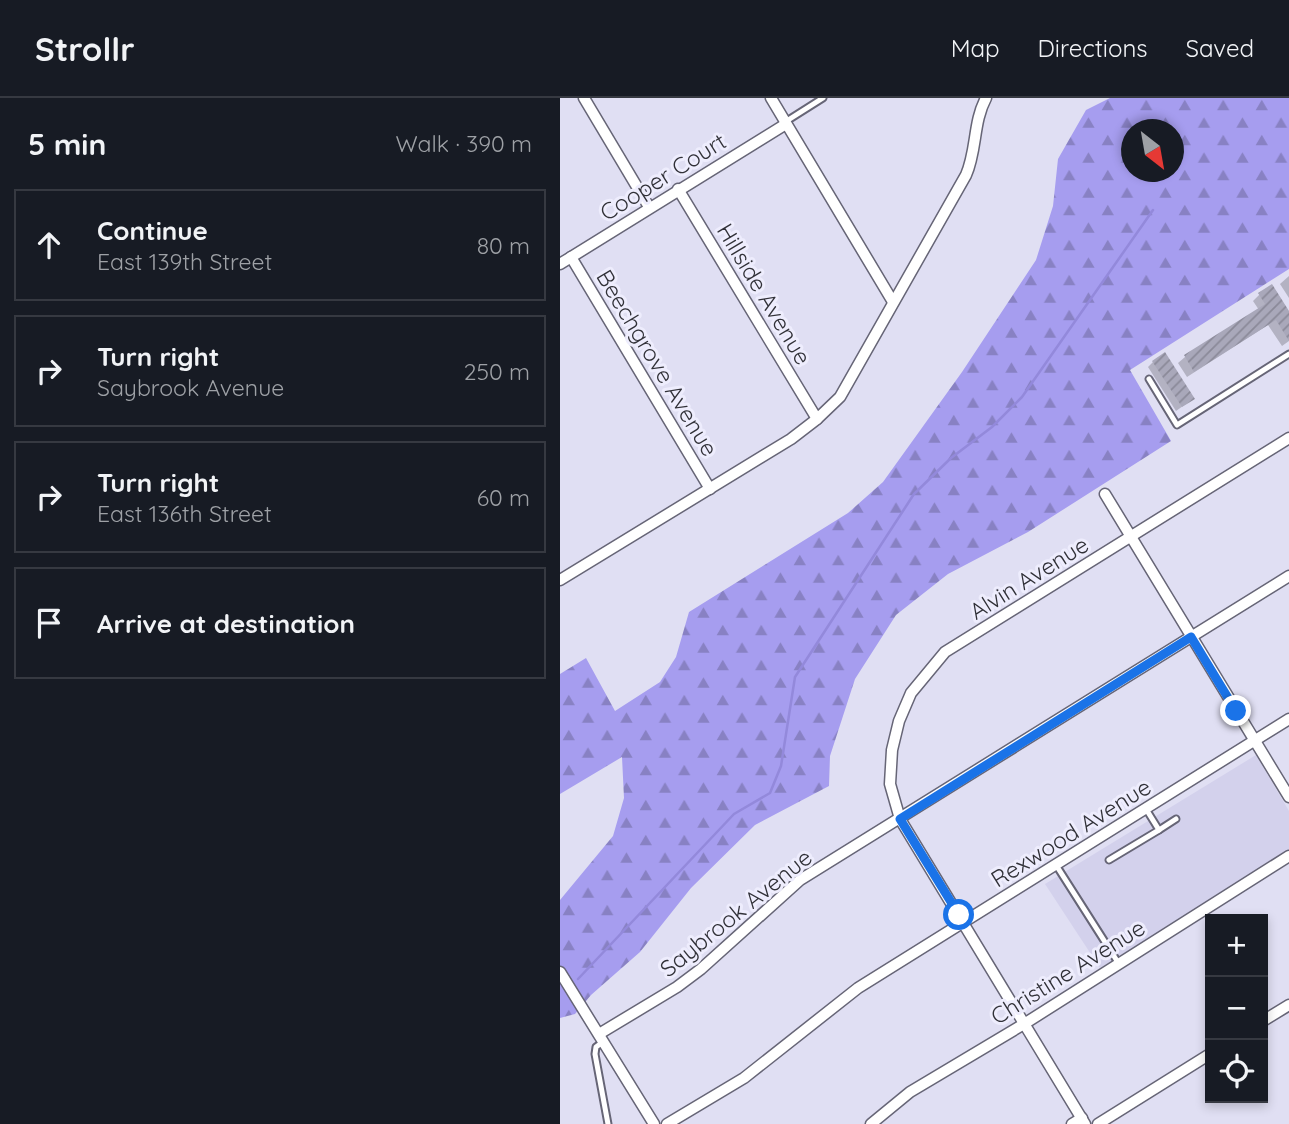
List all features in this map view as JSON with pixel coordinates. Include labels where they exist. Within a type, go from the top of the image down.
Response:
[{"type":"street","points":[[584,98],[649,206]]},
{"type":"street","points":[[771,98],[893,302]]},
{"type":"street","points":[[562,575],[791,439],[840,397],[966,175],[975,151],[980,109],[986,98]]},
{"type":"street","name":"Cooper Court","points":[[560,264],[785,123]]},
{"type":"street","name":"Hillside Avenue","points":[[678,189],[817,419]]},
{"type":"street","name":"Beechgrove Avenue","points":[[571,257],[710,489]]},
{"type":"street","name":"Alvin Avenue","points":[[1084,1121],[900,819],[890,784],[892,750],[899,721],[911,693],[945,652],[1289,438]]},
{"type":"street","points":[[1105,494],[1289,797]]},
{"type":"street","name":"Saybrook Avenue","points":[[601,1038],[701,969],[800,880],[1289,576]]},
{"type":"street","name":"Rexwood Avenue","points":[[667,1124],[744,1077],[858,988],[1289,719]]},
{"type":"street","name":"Christine Avenue","points":[[870,1124],[910,1092],[1024,1024],[1289,856]]},
{"type":"street","points":[[560,972],[654,1124]]},
{"type":"street","points":[[1268,1018],[1289,1004]]},
{"type":"street","points":[[1098,1124],[1205,1057]]},
{"type":"street","points":[[1072,1124],[1084,1121]]},
{"type":"lane","points":[[785,123],[822,98]]},
{"type":"lane","points":[[1149,379],[1177,425],[1289,354]]},
{"type":"lane","points":[[1146,809],[1159,830]]},
{"type":"lane","points":[[1110,860],[1176,819]]},
{"type":"lane","points":[[1056,866],[1119,964]]},
{"type":"lane","points":[[601,1038],[595,1054],[608,1124]]},
{"type":"shaded area","points":[[1256,755],[1289,811],[1289,851],[1100,968],[1045,884]]},
{"type":"green space","points":[[1110,98],[1289,98],[1289,269],[1130,370],[1171,441],[1028,532],[948,574],[896,615],[855,679],[830,756],[829,786],[755,825],[691,888],[640,952],[591,995],[575,1014],[560,1018],[560,900],[613,836],[624,798],[622,757],[560,794],[560,674],[586,658],[615,711],[660,682],[676,657],[689,612],[848,513],[883,482],[962,372],[1036,260],[1053,206],[1058,159],[1086,110]]},
{"type":"building","points":[[1272,284],[1289,311],[1289,341],[1276,320],[1194,372],[1184,355],[1265,304],[1258,293]]},
{"type":"building","points":[[1165,352],[1195,399],[1182,407],[1152,361]]},
{"type":"waterway","points":[[578,979],[734,814],[770,793],[781,766],[795,677],[914,494],[951,458],[992,427],[1022,397],[1153,210]]},
{"type":"route","points":[[959,915],[900,819],[1191,637],[1236,711]]}]
